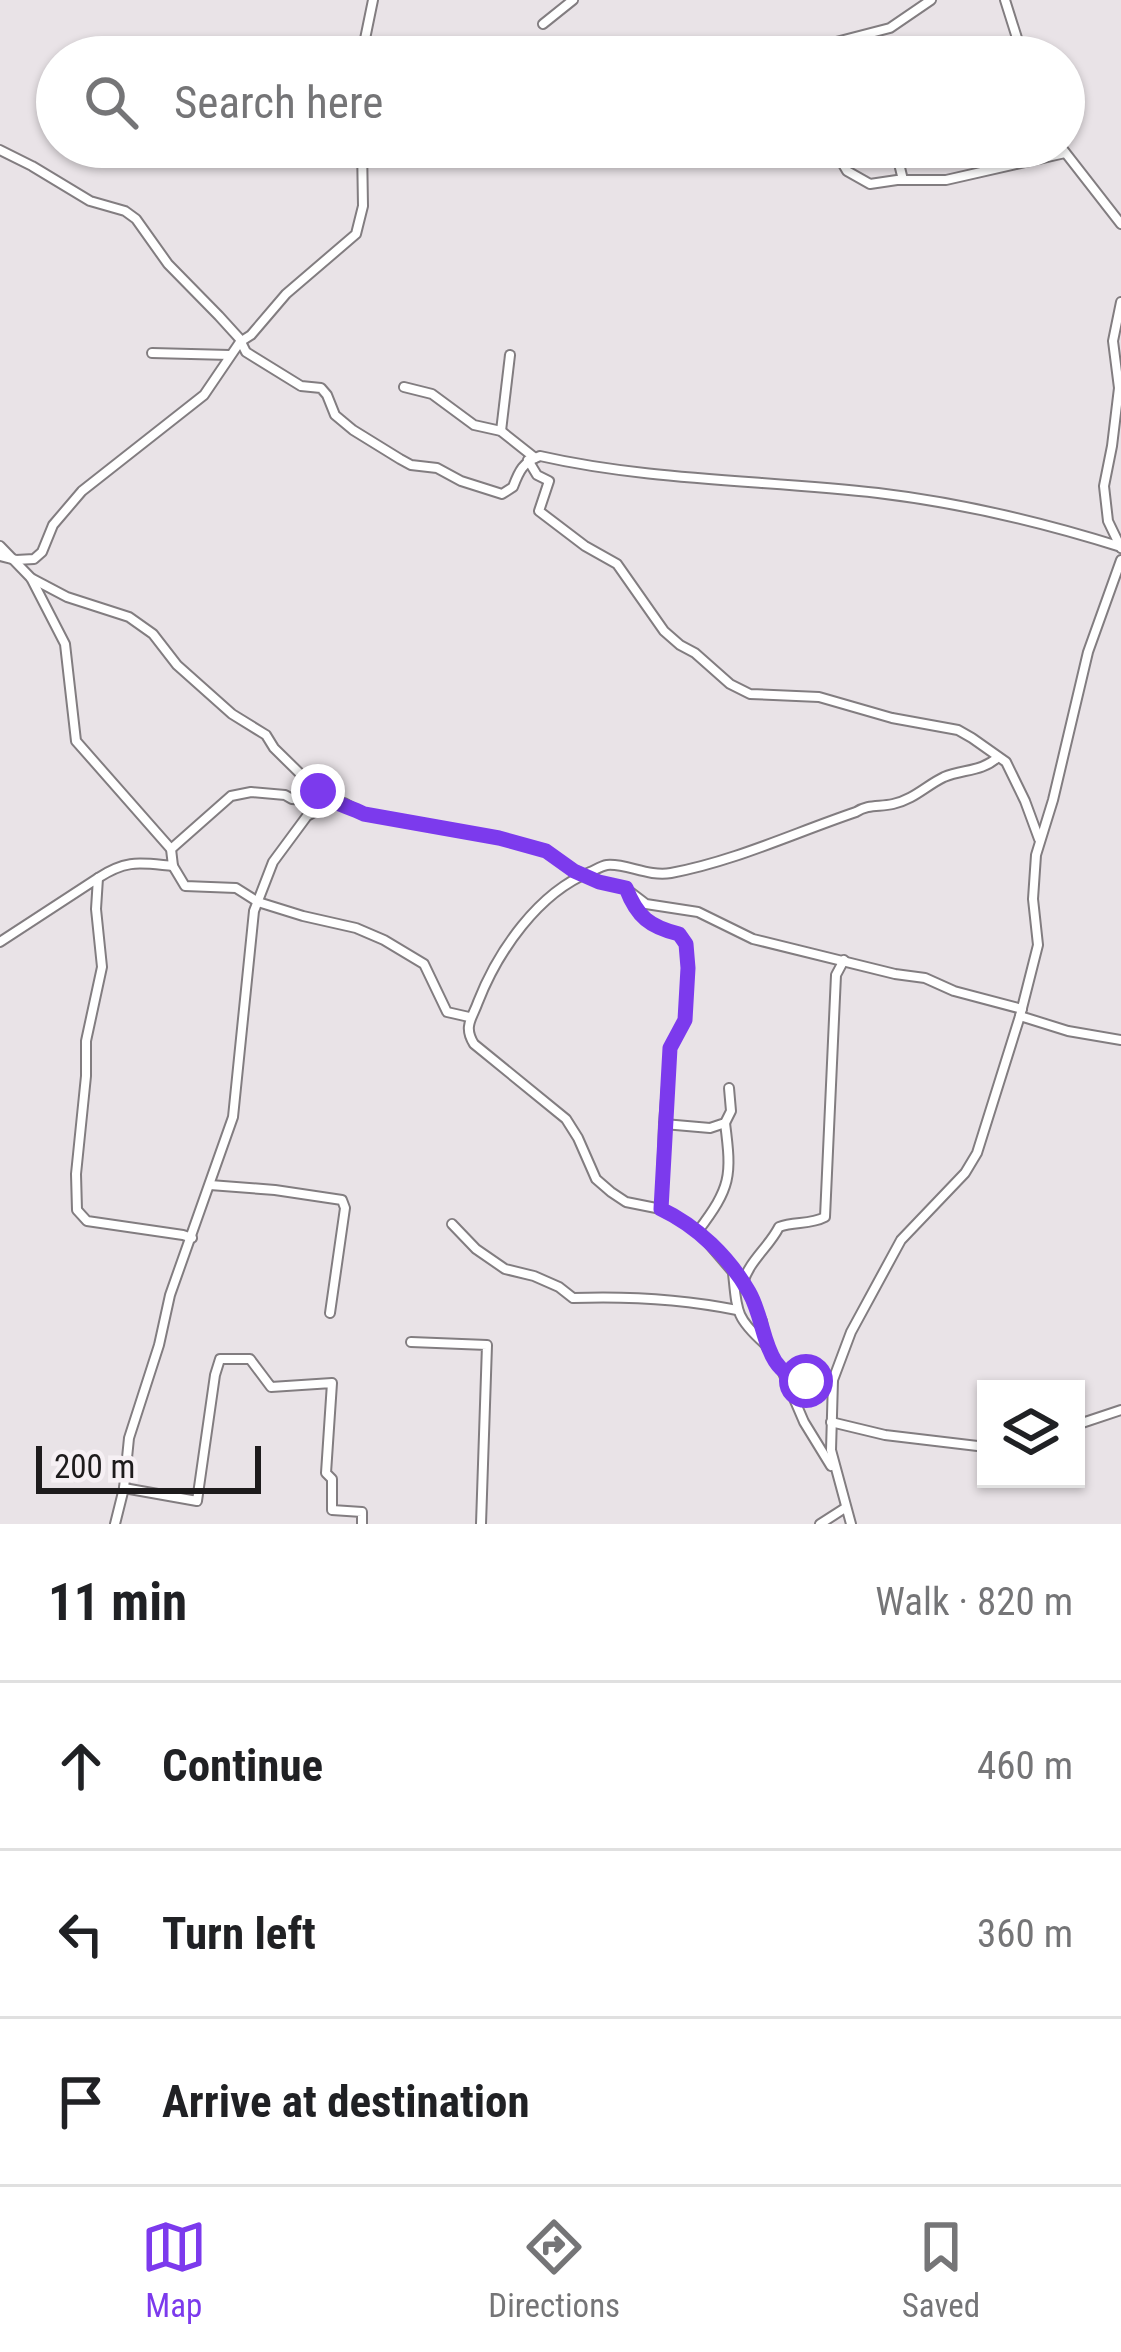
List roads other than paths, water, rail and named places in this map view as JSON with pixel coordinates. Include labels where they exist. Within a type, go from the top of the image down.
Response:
[{"type":"street","points":[[366,36],[373,0]]},
{"type":"street","points":[[543,24],[573,0]]},
{"type":"street","points":[[859,36],[890,28],[931,0]]},
{"type":"street","points":[[1005,0],[1016,36]]},
{"type":"street","points":[[0,150],[91,201],[136,219],[178,276],[253,358],[301,386],[321,388],[334,415],[411,465],[436,468],[502,494],[514,487],[519,469],[532,459],[933,500],[1040,522],[1121,547]]},
{"type":"street","points":[[0,556],[34,559],[42,552],[53,525],[82,491],[204,395],[240,342],[286,294],[356,235],[363,206],[362,168]]},
{"type":"street","points":[[846,168],[870,184],[946,179],[990,168]]},
{"type":"street","points":[[900,168],[903,180]]},
{"type":"street","points":[[1079,168],[1121,224]]},
{"type":"street","points":[[1121,302],[1113,340],[1119,388],[1104,486],[1108,521],[1121,547]]},
{"type":"street","points":[[152,353],[230,355]]},
{"type":"street","points":[[501,431],[510,355]]},
{"type":"street","points":[[404,387],[432,394],[474,425],[501,431],[532,459],[537,476],[549,481],[539,511],[584,546],[617,564],[664,631],[730,684],[750,694],[819,697],[958,730],[1006,762],[1040,842]]},
{"type":"street","points":[[0,545],[31,578],[65,644],[76,741],[171,849],[173,866],[185,886],[236,888],[258,902],[384,940],[424,964],[447,1012],[470,1017]]},
{"type":"street","points":[[851,1524],[831,1450],[833,1380],[851,1332],[901,1240],[965,1173],[977,1153],[1038,945],[1033,899],[1036,855],[1088,652],[1121,560]]},
{"type":"street","points":[[31,578],[67,597],[129,617],[153,634],[177,665],[232,714],[266,735],[330,802]]},
{"type":"street","points":[[765,1344],[762,1321],[742,1282],[698,1231],[661,1209],[626,1202],[596,1179],[566,1119],[474,1044],[467,1033],[470,1017],[498,961],[539,906],[568,881],[607,865],[668,873],[734,858],[866,806],[911,798],[943,778],[977,770],[998,757]]},
{"type":"street","points":[[171,849],[231,796],[251,792],[344,803],[364,814],[546,851],[599,882],[626,888],[646,904],[698,912],[754,939],[925,978],[954,991],[997,1000],[1067,1031],[1121,1040]]},
{"type":"street","points":[[115,1524],[129,1438],[170,1295],[233,1117],[254,911],[273,862],[307,816],[330,802]]},
{"type":"street","points":[[0,943],[118,865],[173,866]]},
{"type":"street","points":[[98,878],[102,967],[86,1041],[77,1210],[87,1221],[192,1238]]},
{"type":"street","points":[[626,888],[632,905],[654,928],[679,934],[686,944],[685,1020],[670,1048],[661,1209]]},
{"type":"street","points":[[742,1282],[779,1226],[825,1217],[836,975],[844,961]]},
{"type":"street","points":[[698,1231],[729,1185],[725,1123],[731,1111],[729,1088]]},
{"type":"street","points":[[664,1124],[710,1128],[725,1123]]},
{"type":"street","points":[[210,1185],[342,1200],[345,1208],[330,1313]]},
{"type":"street","points":[[452,1224],[505,1269],[534,1276],[573,1298],[667,1298],[737,1310]]},
{"type":"street","points":[[732,1270],[743,1325],[765,1344],[804,1422],[836,1472]]},
{"type":"street","points":[[411,1342],[487,1345],[481,1524]]},
{"type":"street","points":[[124,1488],[197,1501],[220,1359],[250,1359],[271,1387],[332,1384],[326,1473],[332,1479],[332,1510],[362,1512],[362,1524]]},
{"type":"street","points":[[782,1371],[806,1381],[833,1380]]},
{"type":"street","points":[[1085,1422],[1121,1410]]},
{"type":"street","points":[[831,1422],[885,1435],[977,1446]]},
{"type":"street","points":[[820,1524],[845,1508]]}]
